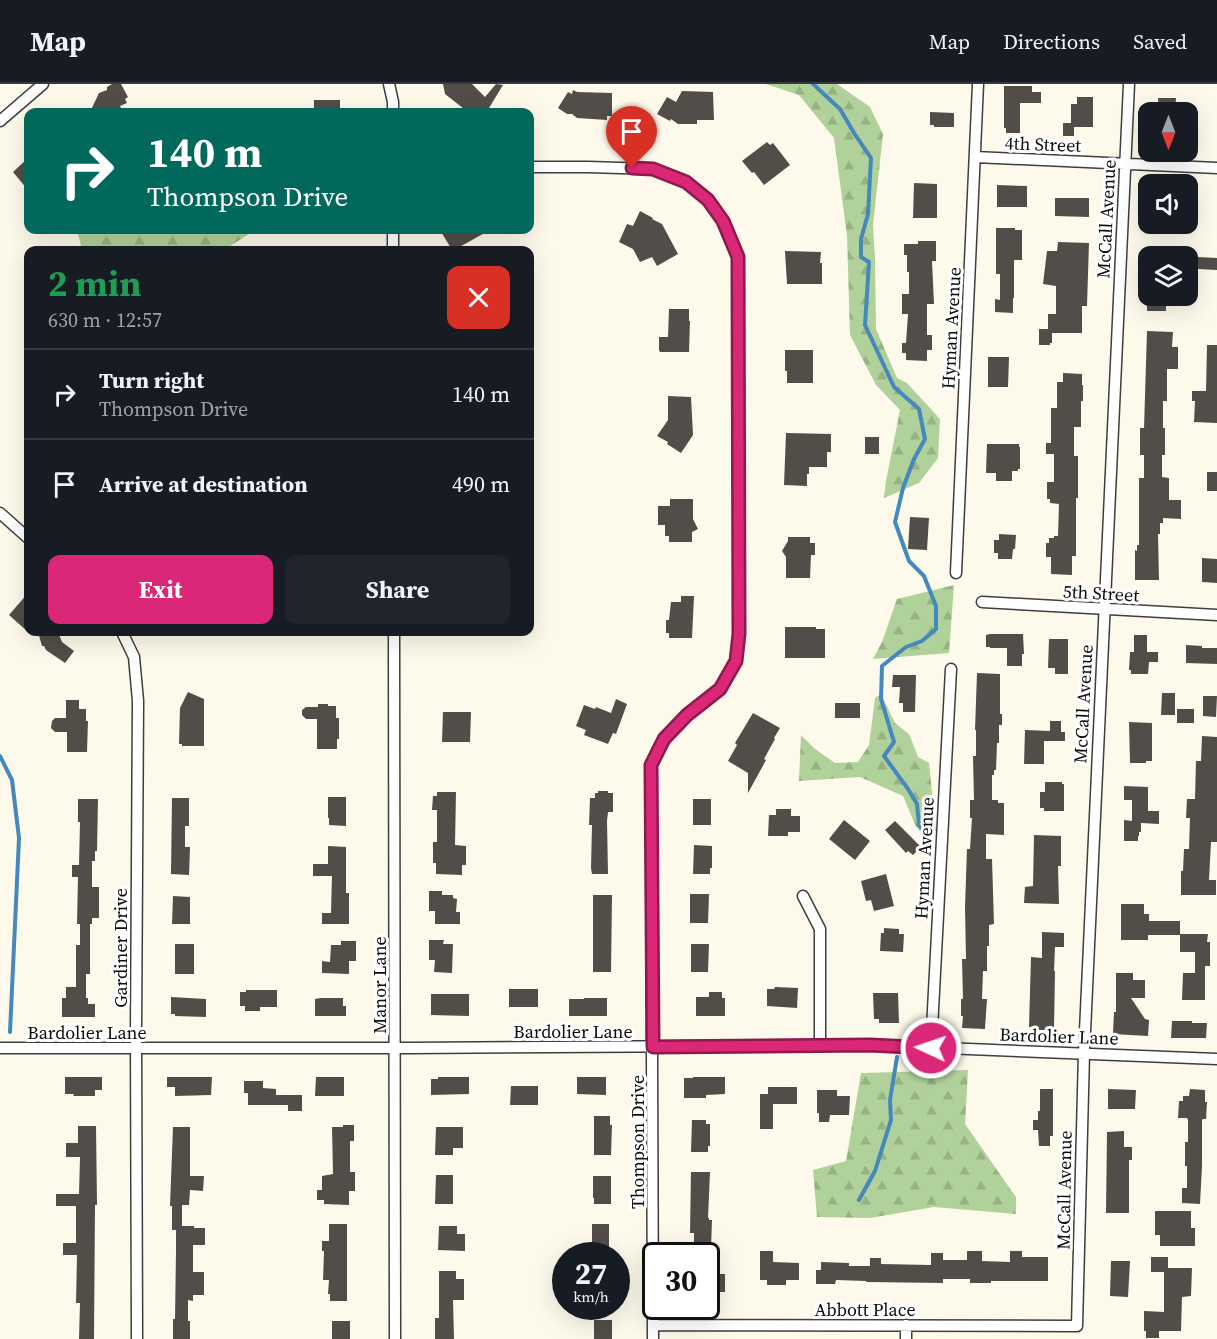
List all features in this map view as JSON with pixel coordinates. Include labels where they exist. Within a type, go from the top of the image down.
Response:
[{"type":"street","points":[[0,121],[43,84]]},
{"type":"street","points":[[389,84],[392,108]]},
{"type":"street","name":"Hyman Avenue","points":[[956,573],[978,84]]},
{"type":"street","name":"McCall Avenue","points":[[1077,1326],[1084,1053],[1129,84]]},
{"type":"street","name":"4th Street","points":[[975,157],[1217,168]]},
{"type":"street","name":"Thompson Drive","points":[[534,166],[653,169],[686,182],[708,200],[723,221],[738,257],[739,634],[736,661],[720,689],[687,715],[664,739],[651,765],[653,1339]]},
{"type":"street","points":[[0,513],[24,534]]},
{"type":"street","name":"5th Street","points":[[982,602],[1217,615]]},
{"type":"street","name":"Gardiner Drive","points":[[124,636],[134,657],[138,700],[137,1339]]},
{"type":"street","name":"Manor Lane","points":[[394,636],[395,1339]]},
{"type":"street","name":"Hyman Avenue","points":[[931,1048],[951,669]]},
{"type":"street","points":[[803,896],[820,929],[820,1046]]},
{"type":"street","name":"Bardolier Lane","points":[[0,1048],[870,1045],[1217,1059]]},
{"type":"street","name":"Abbott Place","points":[[653,1325],[1077,1326]]},
{"type":"street","points":[[906,1325],[906,1339]]},
{"type":"green space","points":[[766,84],[837,84],[870,107],[883,134],[873,225],[876,329],[897,378],[907,383],[940,419],[938,458],[919,483],[884,498],[900,410],[876,385],[850,335],[847,236],[834,138],[799,95]]},
{"type":"green space","points":[[78,234],[249,234],[230,246],[81,246]]},
{"type":"green space","points":[[954,585],[949,653],[873,659],[882,642],[897,599]]},
{"type":"green space","points":[[881,694],[895,723],[909,734],[918,757],[929,763],[936,831],[916,827],[903,796],[860,777],[799,781],[801,735],[815,749],[835,763],[858,762],[869,745],[875,698]]},
{"type":"green space","points":[[968,1070],[965,1124],[1016,1197],[1016,1214],[934,1207],[870,1218],[817,1217],[813,1170],[846,1161],[861,1073]]},
{"type":"building","points":[[112,84],[121,84],[128,97],[125,99],[127,103],[120,106],[121,108],[92,108],[99,93],[107,90],[107,87]]},
{"type":"building","points":[[443,84],[472,84],[485,97],[496,84],[503,85],[489,108],[463,108],[445,94]]},
{"type":"building","points":[[1004,86],[1032,86],[1032,92],[1041,92],[1041,103],[1020,103],[1020,133],[1006,133],[1006,128],[1004,128]]},
{"type":"building","points":[[573,90],[612,93],[612,116],[607,116],[607,120],[577,118],[558,108],[568,92],[572,94]]},
{"type":"building","points":[[682,91],[713,92],[714,120],[697,120],[697,124],[678,124],[657,114],[667,97],[676,102]]},
{"type":"building","points":[[1077,97],[1093,97],[1093,127],[1074,127],[1074,136],[1063,136],[1063,123],[1071,123],[1071,104],[1077,104]]},
{"type":"building","points":[[1158,98],[1176,98],[1176,102],[1158,102]]},
{"type":"building","points":[[314,100],[340,100],[340,108],[314,108]]},
{"type":"building","points":[[930,112],[954,113],[954,127],[930,125]]},
{"type":"building","points":[[767,142],[770,145],[773,143],[790,165],[764,185],[742,161]]},
{"type":"building","points":[[24,162],[24,185],[13,172]]},
{"type":"building","points":[[914,183],[937,184],[937,218],[913,218]]},
{"type":"building","points":[[997,185],[1027,186],[1027,207],[997,207]]},
{"type":"building","points":[[1055,198],[1089,198],[1089,217],[1055,216]]},
{"type":"building","points":[[640,211],[662,224],[678,254],[657,266],[652,257],[640,262],[633,249],[619,242],[627,224],[633,226]]},
{"type":"building","points":[[996,228],[1022,230],[1022,260],[1014,260],[1013,313],[995,312],[995,299],[1000,300],[1000,274],[996,274]]},
{"type":"building","points":[[442,234],[483,234],[461,246],[450,246]]},
{"type":"building","points":[[918,241],[936,241],[936,261],[932,261],[934,304],[927,304],[927,335],[932,335],[932,350],[927,350],[927,361],[906,360],[906,353],[902,353],[902,343],[906,343],[908,314],[902,314],[902,294],[909,294],[909,272],[907,272],[907,255],[904,255],[904,244],[918,244]]},
{"type":"building","points":[[1058,242],[1089,243],[1087,306],[1082,306],[1082,333],[1052,333],[1050,345],[1039,345],[1039,329],[1048,329],[1048,314],[1056,314],[1056,286],[1043,284],[1047,251],[1057,251]]},
{"type":"building","points":[[785,251],[821,252],[822,284],[787,284]]},
{"type":"building","points":[[1198,257],[1217,258],[1217,270],[1198,269]]},
{"type":"building","points":[[1147,306],[1166,306],[1166,311],[1147,311]]},
{"type":"building","points":[[669,309],[689,309],[689,352],[660,352],[659,350],[659,337],[668,337]]},
{"type":"building","points":[[1147,331],[1173,332],[1172,347],[1178,347],[1178,369],[1167,369],[1167,401],[1163,401],[1165,455],[1162,455],[1162,477],[1169,478],[1169,500],[1181,500],[1181,519],[1163,518],[1163,523],[1160,523],[1160,534],[1158,534],[1159,580],[1135,580],[1135,550],[1137,551],[1137,545],[1139,545],[1139,478],[1144,478],[1144,455],[1140,455],[1140,428],[1144,428]]},
{"type":"building","points":[[1207,345],[1217,345],[1217,423],[1194,422],[1195,401],[1192,401],[1192,391],[1206,391]]},
{"type":"building","points":[[785,350],[813,350],[813,383],[787,383]]},
{"type":"building","points":[[988,357],[1009,357],[1008,387],[988,387]]},
{"type":"building","points":[[1063,373],[1082,374],[1083,385],[1081,427],[1074,427],[1074,456],[1078,456],[1078,498],[1076,498],[1076,556],[1072,556],[1072,575],[1051,574],[1051,557],[1046,557],[1046,543],[1049,543],[1049,538],[1058,536],[1059,504],[1050,503],[1050,499],[1047,499],[1047,482],[1054,482],[1054,454],[1046,454],[1046,443],[1051,443],[1051,408],[1057,408],[1057,382],[1063,382]]},
{"type":"building","points":[[668,396],[691,397],[693,435],[681,453],[657,436],[668,420]]},
{"type":"building","points":[[786,433],[831,434],[831,452],[827,452],[827,467],[809,467],[807,486],[784,485]]},
{"type":"building","points":[[865,437],[879,437],[879,454],[865,454]]},
{"type":"building","points":[[987,444],[1019,444],[1020,469],[1012,471],[1012,481],[996,481],[996,473],[986,473]]},
{"type":"building","points":[[1207,472],[1217,472],[1217,491],[1207,491]]},
{"type":"building","points":[[670,499],[693,499],[693,519],[698,529],[692,532],[692,542],[669,542],[669,536],[665,536],[665,525],[658,525],[658,506],[670,506]]},
{"type":"building","points":[[910,517],[929,518],[927,550],[908,549]]},
{"type":"building","points":[[999,534],[1016,535],[1012,559],[998,559],[998,553],[994,553],[994,540],[999,540]]},
{"type":"building","points":[[788,537],[810,537],[810,543],[815,543],[815,555],[811,555],[810,578],[786,578],[786,557],[782,551]]},
{"type":"building","points":[[1202,558],[1217,559],[1217,583],[1202,582]]},
{"type":"building","points":[[681,596],[694,596],[692,638],[669,638],[669,633],[666,633],[666,620],[669,620],[671,602],[681,602]]},
{"type":"building","points":[[24,598],[24,628],[9,615]]},
{"type":"building","points":[[785,627],[825,629],[825,658],[785,658]]},
{"type":"building","points":[[1023,634],[1022,666],[1007,666],[1007,648],[986,647],[986,635]]},
{"type":"building","points":[[1134,635],[1147,635],[1147,652],[1158,652],[1158,662],[1149,662],[1148,674],[1131,674],[1129,670],[1130,652],[1134,652]]},
{"type":"building","points":[[39,636],[60,636],[62,642],[74,651],[65,663],[42,646]]},
{"type":"building","points":[[1049,639],[1068,639],[1068,674],[1055,674],[1055,668],[1048,668]]},
{"type":"building","points":[[1186,645],[1217,648],[1217,664],[1186,663]]},
{"type":"building","points":[[977,673],[1000,674],[1002,725],[999,725],[996,770],[992,775],[992,800],[1004,803],[1004,835],[986,834],[986,859],[992,859],[994,924],[989,925],[987,971],[983,971],[982,999],[987,999],[985,1029],[962,1028],[963,1016],[961,1016],[962,959],[966,959],[967,849],[970,849],[972,818],[970,818],[970,800],[974,800],[973,756],[976,756]]},
{"type":"building","points":[[893,675],[916,675],[915,712],[903,712],[903,703],[899,703],[900,687],[892,687]]},
{"type":"building","points":[[188,692],[204,699],[204,746],[179,744],[180,708]]},
{"type":"building","points":[[1162,693],[1175,693],[1175,715],[1161,715]]},
{"type":"building","points":[[1203,696],[1217,696],[1216,717],[1203,716]]},
{"type":"building","points":[[616,699],[627,704],[616,734],[613,733],[608,744],[584,735],[586,730],[576,726],[584,705],[611,713]]},
{"type":"building","points":[[66,700],[79,700],[79,709],[86,709],[87,752],[67,752],[67,732],[55,732],[51,728],[55,718],[66,718]]},
{"type":"building","points":[[835,703],[860,703],[860,718],[835,718]]},
{"type":"building","points":[[318,704],[336,706],[336,718],[339,718],[337,749],[317,749],[317,719],[306,719],[302,715],[302,710],[306,707],[318,707]]},
{"type":"building","points":[[1177,709],[1194,709],[1194,723],[1177,723]]},
{"type":"building","points":[[443,712],[471,712],[470,742],[442,742]]},
{"type":"building","points":[[753,713],[780,728],[748,793],[748,773],[728,761],[737,745],[735,743]]},
{"type":"building","points":[[1050,721],[1061,721],[1061,732],[1065,732],[1065,741],[1044,741],[1044,764],[1024,764],[1025,730],[1050,731]]},
{"type":"building","points":[[1129,722],[1152,723],[1152,761],[1130,763]]},
{"type":"building","points":[[1202,736],[1217,737],[1217,842],[1211,842],[1209,880],[1216,880],[1216,895],[1181,895],[1184,849],[1189,849],[1190,818],[1186,818],[1187,799],[1195,799],[1196,761],[1201,761]]},
{"type":"building","points":[[1045,782],[1064,784],[1064,811],[1044,811],[1044,808],[1040,808],[1040,792],[1045,792]]},
{"type":"building","points":[[1124,786],[1148,787],[1148,811],[1159,811],[1159,824],[1141,823],[1138,841],[1124,841],[1124,820],[1132,821],[1132,800],[1124,800]]},
{"type":"building","points":[[598,791],[613,793],[613,812],[608,812],[607,821],[608,874],[592,874],[591,868],[590,798],[595,798],[595,793]]},
{"type":"building","points":[[437,792],[456,792],[455,845],[466,846],[466,865],[462,865],[462,875],[436,874],[436,863],[433,863],[433,842],[437,842],[437,810],[432,810],[433,796],[437,796]]},
{"type":"building","points":[[328,797],[346,797],[346,826],[329,825]]},
{"type":"building","points":[[172,798],[189,798],[189,826],[185,826],[185,847],[190,847],[189,875],[171,874]]},
{"type":"building","points":[[78,799],[98,799],[97,851],[95,851],[95,861],[92,861],[92,887],[99,887],[99,918],[92,918],[92,924],[90,924],[90,974],[86,974],[86,998],[88,998],[88,1004],[95,1004],[95,1017],[62,1017],[62,998],[66,998],[66,987],[76,987],[76,945],[80,945],[80,924],[77,924],[78,877],[72,877],[72,865],[79,865]]},
{"type":"building","points":[[693,799],[711,799],[711,825],[693,825]]},
{"type":"building","points":[[776,809],[791,809],[791,816],[800,816],[800,832],[788,832],[788,836],[768,836],[769,815],[776,815]]},
{"type":"building","points":[[844,820],[870,841],[855,860],[829,839]]},
{"type":"building","points":[[895,821],[921,847],[913,855],[908,851],[906,853],[885,830]]},
{"type":"building","points":[[1034,835],[1061,836],[1061,866],[1058,866],[1059,904],[1024,903],[1025,887],[1033,886]]},
{"type":"building","points":[[694,845],[712,846],[710,874],[693,874]]},
{"type":"building","points":[[328,846],[346,847],[349,924],[322,924],[322,913],[331,913],[332,876],[313,876],[313,864],[328,864]]},
{"type":"building","points":[[886,874],[894,906],[874,911],[871,900],[866,901],[861,881]]},
{"type":"building","points":[[429,891],[442,891],[442,895],[453,895],[453,898],[457,899],[456,912],[460,912],[460,924],[435,924],[435,911],[429,911]]},
{"type":"building","points":[[690,894],[709,894],[708,923],[690,923]]},
{"type":"building","points":[[593,895],[612,895],[611,972],[593,972]]},
{"type":"building","points":[[173,896],[190,897],[190,924],[172,924]]},
{"type":"building","points":[[1121,904],[1144,904],[1144,914],[1149,914],[1149,921],[1180,921],[1180,934],[1208,934],[1210,966],[1205,966],[1205,1000],[1182,1000],[1183,973],[1195,973],[1195,952],[1180,952],[1180,935],[1148,935],[1148,940],[1121,940]]},
{"type":"building","points":[[884,928],[899,929],[899,934],[904,934],[903,952],[880,951],[881,933],[884,933]]},
{"type":"building","points":[[1042,932],[1064,933],[1064,947],[1055,947],[1054,1030],[1035,1030],[1035,1027],[1029,1027],[1031,957],[1042,958]]},
{"type":"building","points":[[429,940],[444,940],[443,944],[453,944],[452,973],[434,972],[435,960],[429,960]]},
{"type":"building","points":[[341,941],[356,941],[356,961],[349,961],[349,974],[322,973],[322,961],[330,962],[331,945],[341,945]]},
{"type":"building","points":[[175,944],[194,944],[194,974],[175,974]]},
{"type":"building","points":[[691,944],[709,944],[708,972],[691,972]]},
{"type":"building","points":[[1116,973],[1133,973],[1133,980],[1145,980],[1145,998],[1131,998],[1145,1019],[1149,1020],[1148,1036],[1113,1034],[1114,1012],[1116,1012]]},
{"type":"building","points":[[798,988],[797,1008],[767,1006],[767,989]]},
{"type":"building","points":[[509,989],[538,989],[538,1007],[509,1007]]},
{"type":"building","points":[[246,990],[277,990],[277,1007],[260,1007],[260,1011],[245,1011],[245,1006],[240,1006],[240,992],[246,992]]},
{"type":"building","points":[[709,992],[722,992],[722,998],[725,998],[725,1016],[696,1016],[696,997],[709,997]]},
{"type":"building","points":[[873,993],[898,993],[899,1023],[879,1023],[879,1019],[874,1019]]},
{"type":"building","points":[[431,994],[469,994],[469,1016],[431,1015]]},
{"type":"building","points":[[171,997],[206,999],[206,1017],[171,1014]]},
{"type":"building","points":[[343,998],[346,1016],[315,1016],[315,999]]},
{"type":"building","points":[[607,998],[607,1016],[569,1016],[569,999]]},
{"type":"building","points":[[1172,1021],[1207,1023],[1206,1038],[1171,1038]]},
{"type":"building","points":[[65,1077],[102,1077],[102,1090],[95,1090],[95,1096],[65,1094]]},
{"type":"building","points":[[167,1077],[212,1077],[211,1095],[175,1096],[175,1087],[167,1087]]},
{"type":"building","points":[[316,1077],[344,1077],[344,1096],[315,1096]]},
{"type":"building","points":[[438,1077],[469,1077],[469,1094],[431,1095],[431,1079],[438,1079]]},
{"type":"building","points":[[577,1077],[606,1077],[606,1095],[577,1094]]},
{"type":"building","points":[[725,1077],[725,1094],[706,1095],[706,1098],[684,1098],[684,1078]]},
{"type":"building","points":[[244,1081],[263,1081],[263,1088],[276,1089],[276,1095],[302,1095],[302,1111],[288,1111],[288,1105],[248,1105],[248,1093],[244,1093]]},
{"type":"building","points":[[511,1086],[538,1086],[538,1105],[510,1105]]},
{"type":"building","points":[[768,1087],[797,1087],[797,1104],[773,1104],[773,1129],[760,1129],[760,1094],[768,1094]]},
{"type":"building","points":[[1040,1089],[1053,1089],[1053,1136],[1050,1136],[1050,1146],[1039,1146],[1038,1130],[1033,1130],[1033,1120],[1038,1120],[1038,1111],[1040,1111]]},
{"type":"building","points":[[1108,1089],[1136,1090],[1135,1109],[1108,1109]]},
{"type":"building","points":[[1190,1089],[1205,1090],[1205,1102],[1207,1102],[1206,1119],[1202,1120],[1200,1204],[1182,1203],[1182,1188],[1187,1188],[1185,1142],[1188,1142],[1188,1120],[1178,1118],[1179,1101],[1183,1101],[1183,1096],[1189,1096]]},
{"type":"building","points":[[817,1090],[837,1090],[837,1096],[850,1096],[849,1115],[830,1115],[829,1122],[819,1122]]},
{"type":"building","points":[[594,1116],[610,1116],[611,1155],[594,1155]]},
{"type":"building","points":[[692,1120],[706,1120],[706,1124],[710,1124],[708,1152],[691,1152]]},
{"type":"building","points":[[343,1125],[354,1125],[354,1141],[350,1141],[350,1172],[355,1172],[355,1191],[349,1191],[349,1205],[324,1204],[324,1200],[317,1200],[317,1190],[322,1190],[322,1176],[333,1174],[332,1127],[343,1127]]},
{"type":"building","points":[[78,1126],[96,1126],[94,1339],[79,1339],[80,1303],[76,1303],[77,1255],[63,1255],[63,1243],[76,1243],[76,1206],[56,1206],[56,1194],[79,1194],[80,1157],[66,1157],[66,1143],[78,1143]]},
{"type":"building","points":[[173,1127],[190,1127],[190,1176],[204,1176],[203,1191],[190,1190],[189,1205],[182,1205],[182,1226],[205,1228],[205,1245],[193,1245],[193,1272],[204,1272],[204,1295],[193,1295],[193,1301],[188,1300],[190,1339],[173,1339],[176,1230],[172,1230],[172,1206],[170,1206]]},
{"type":"building","points":[[436,1127],[463,1127],[463,1148],[453,1148],[453,1155],[435,1155]]},
{"type":"building","points":[[1124,1131],[1124,1147],[1132,1147],[1132,1160],[1129,1160],[1129,1213],[1106,1213],[1107,1132]]},
{"type":"building","points":[[691,1172],[710,1172],[708,1218],[712,1220],[711,1242],[694,1242],[694,1233],[690,1233]]},
{"type":"building","points":[[436,1175],[453,1175],[453,1204],[435,1204]]},
{"type":"building","points":[[593,1176],[611,1176],[611,1204],[594,1204]]},
{"type":"building","points":[[1155,1211],[1191,1211],[1191,1228],[1195,1228],[1195,1246],[1160,1246],[1160,1235],[1155,1235]]},
{"type":"building","points":[[329,1224],[347,1224],[347,1301],[330,1301],[329,1280],[323,1280],[322,1241],[329,1241]]},
{"type":"building","points":[[592,1224],[609,1224],[609,1242],[592,1242]]},
{"type":"building","points":[[439,1226],[457,1226],[457,1234],[465,1234],[465,1251],[438,1250]]},
{"type":"building","points":[[760,1251],[773,1251],[773,1262],[799,1263],[799,1280],[786,1280],[786,1285],[767,1285],[767,1280],[760,1280]]},
{"type":"building","points":[[967,1251],[982,1251],[982,1261],[1010,1262],[1010,1251],[1022,1251],[1022,1257],[1048,1257],[1048,1281],[970,1283],[970,1279],[943,1279],[943,1283],[836,1280],[835,1284],[816,1284],[816,1270],[821,1270],[821,1262],[870,1266],[870,1258],[881,1258],[881,1264],[931,1265],[931,1253],[943,1253],[943,1260],[967,1260]]},
{"type":"building","points":[[1151,1257],[1168,1257],[1168,1268],[1192,1268],[1191,1296],[1182,1297],[1181,1331],[1159,1331],[1159,1338],[1146,1338],[1146,1331],[1144,1331],[1144,1311],[1164,1312],[1164,1272],[1151,1272]]},
{"type":"building","points":[[1111,1261],[1130,1261],[1128,1297],[1110,1296]]},
{"type":"building","points":[[439,1271],[456,1271],[456,1279],[464,1279],[464,1300],[453,1300],[454,1339],[435,1339],[435,1318],[439,1318]]},
{"type":"building","points":[[720,1274],[725,1274],[725,1292],[720,1292]]},
{"type":"building","points":[[594,1320],[612,1320],[612,1339],[594,1339]]},
{"type":"building","points":[[332,1321],[350,1321],[350,1339],[332,1339]]},
{"type":"waterway","points":[[813,84],[840,109],[871,158],[868,214],[861,239],[861,257],[869,262],[865,325],[894,387],[919,409],[925,439],[914,459],[903,488],[895,522],[909,561],[924,576],[936,606],[936,629],[922,641],[906,647],[882,666],[881,699],[894,742],[884,756],[917,804],[919,825],[929,843]]},
{"type":"waterway","points":[[0,756],[12,780],[19,838],[10,1032]]},
{"type":"waterway","points":[[859,1200],[875,1171],[891,1120],[890,1100],[897,1057]]},
{"type":"route","points":[[632,168],[653,169],[686,182],[708,200],[723,221],[738,257],[739,634],[736,661],[720,689],[687,715],[664,739],[651,765],[653,1047],[870,1045],[931,1048]]}]
